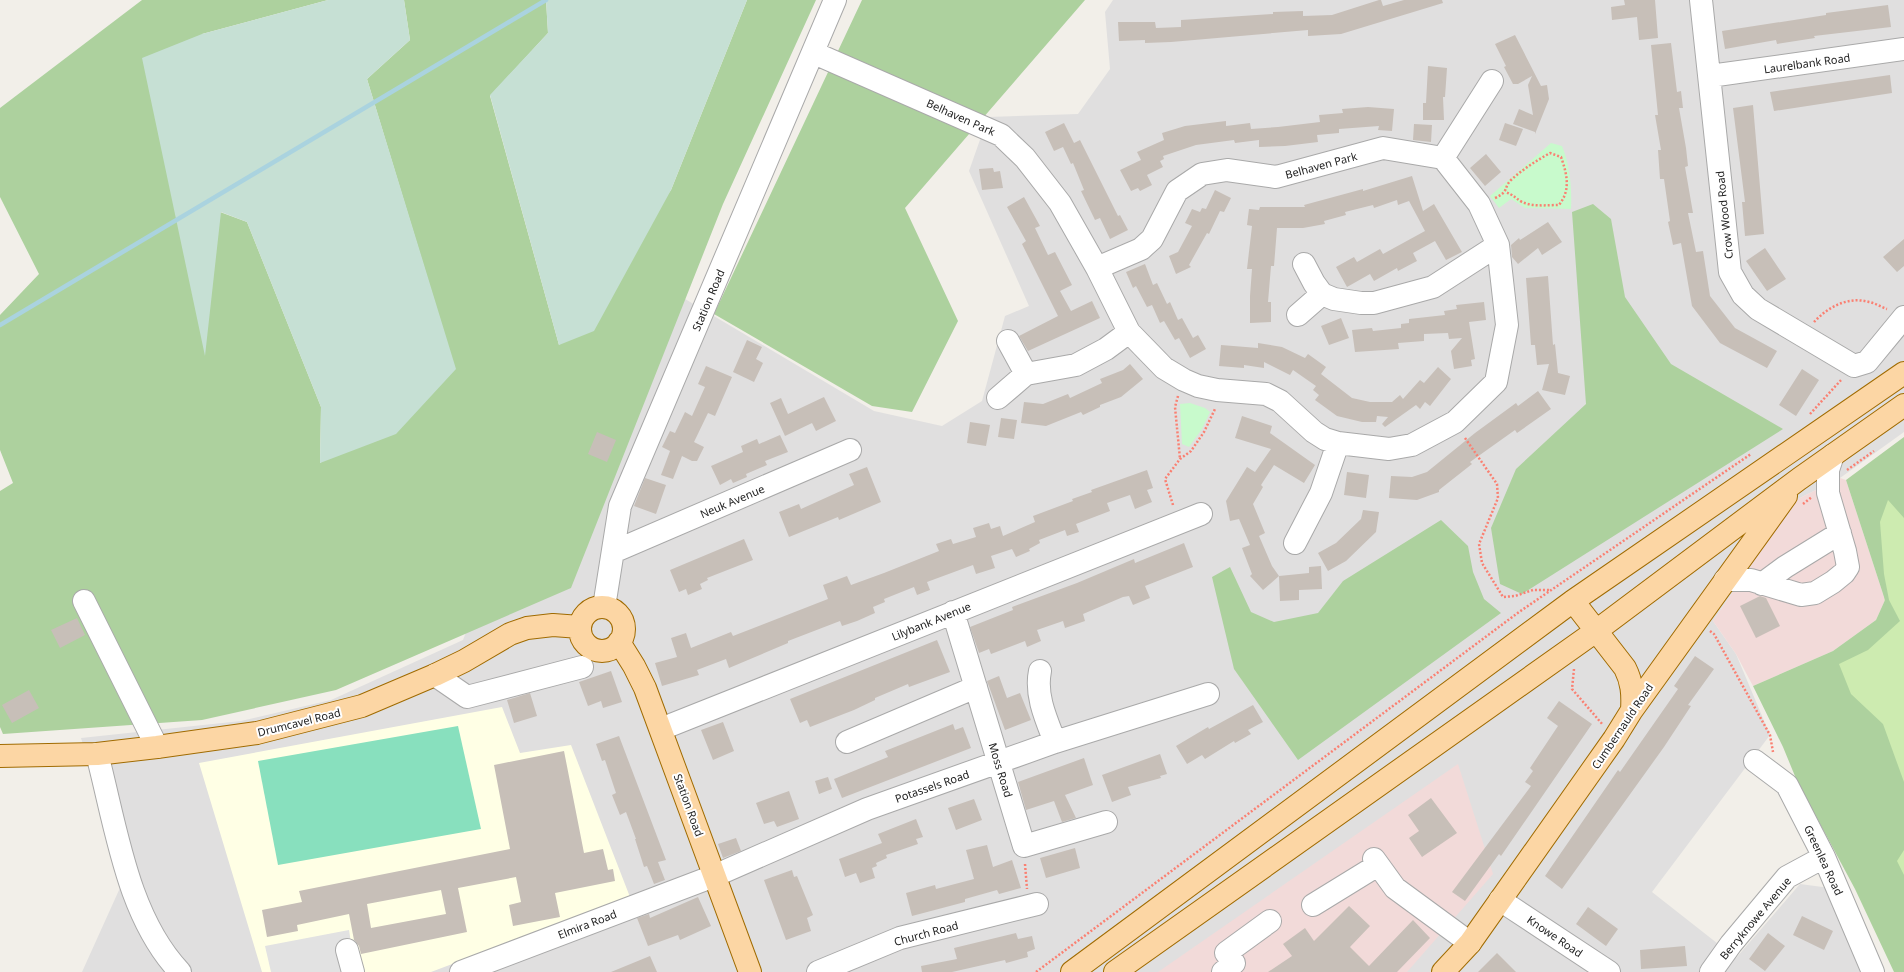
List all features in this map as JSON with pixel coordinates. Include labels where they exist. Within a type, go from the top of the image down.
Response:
[{"type":"main road","points":[[1072,972],[1573,601],[1904,373]]},
{"type":"main road","points":[[1115,972],[1596,631],[1799,479],[1904,405]]},
{"type":"main road","name":"Cumbernauld Road","points":[[1443,972],[1470,943],[1695,621],[1799,479]]},
{"type":"main road","points":[[1573,601],[1596,631],[1619,657],[1631,678],[1633,694],[1632,710]]},
{"type":"main road","points":[[604,607],[616,612],[624,623],[623,637],[619,642],[607,650],[592,648],[586,644],[582,637],[580,627],[584,616],[590,610],[604,607]]},
{"type":"main road","name":"Drumcavel Road","points":[[0,756],[97,754],[157,748],[258,733],[302,723],[362,706],[435,675],[464,661],[510,634],[522,630],[553,625],[580,627]]},
{"type":"main road","name":"Station Road","points":[[619,642],[634,666],[645,688],[750,972]]},
{"type":"street","name":"Station Road","points":[[604,607],[620,506],[814,53],[835,0]]},
{"type":"street","name":"Crow Wood Road","points":[[1701,0],[1730,272],[1743,295],[1758,309],[1854,366]]},
{"type":"street","name":"Laurelbank Road","points":[[1710,76],[1904,49]]},
{"type":"street","name":"Belhaven Park","points":[[814,53],[1001,135],[1025,158],[1060,203],[1097,268],[1129,332],[1164,368],[1184,380],[1198,386],[1217,390],[1266,394],[1280,401],[1314,432],[1325,439],[1338,443],[1389,449],[1412,445],[1455,422],[1496,382],[1507,325],[1498,245],[1479,204],[1443,158],[1383,148],[1276,177],[1227,170],[1202,174],[1177,191],[1152,239],[1141,249],[1097,268]]},
{"type":"street","points":[[1443,158],[1492,81]]},
{"type":"street","points":[[1304,264],[1314,283],[1322,294],[1334,299],[1361,303],[1374,303],[1433,287],[1498,245]]},
{"type":"street","points":[[1298,315],[1322,294]]},
{"type":"street","points":[[1854,366],[1867,362],[1903,318]]},
{"type":"street","points":[[998,398],[1026,374],[1076,365],[1106,349],[1129,332]]},
{"type":"street","points":[[1008,341],[1026,374]]},
{"type":"street","points":[[1295,543],[1321,493],[1338,443]]},
{"type":"street","name":"Neuk Avenue","points":[[613,552],[850,450]]},
{"type":"street","points":[[1731,572],[1762,584],[1801,594],[1815,593],[1844,573],[1848,567],[1828,493],[1828,470],[1834,455]]},
{"type":"street","name":"Lilybank Avenue","points":[[661,729],[1201,514]]},
{"type":"street","points":[[1762,584],[1785,567],[1840,533]]},
{"type":"street","points":[[84,601],[157,748]]},
{"type":"street","name":"Moss Road","points":[[953,612],[1024,846]]},
{"type":"street","points":[[435,675],[467,697],[582,667]]},
{"type":"street","points":[[1040,671],[1038,683],[1039,693],[1054,742]]},
{"type":"street","points":[[847,742],[976,687]]},
{"type":"street","name":"Potassels Road","points":[[714,876],[867,809],[1054,742],[1155,709],[1208,694]]},
{"type":"street","points":[[97,754],[130,888],[147,923],[171,963],[180,972]]},
{"type":"street","name":"Greenlea Road","points":[[1755,761],[1787,785],[1824,857],[1873,972]]},
{"type":"street","points":[[1024,846],[1106,822]]},
{"type":"street","name":"Berryknowe Avenue","points":[[1711,972],[1731,944],[1787,877],[1824,857]]},
{"type":"street","points":[[1313,905],[1376,862],[1395,888],[1470,943]]},
{"type":"street","name":"Elmira Road","points":[[461,972],[714,876]]},
{"type":"street","name":"Knowe Road","points":[[1500,900],[1609,972]]},
{"type":"street","name":"Church Road","points":[[818,972],[900,938],[1032,905]]},
{"type":"street","points":[[1223,972],[1234,964],[1226,953],[1270,921]]},
{"type":"street","points":[[347,950],[353,972]]},
{"type":"path","points":[[1479,204],[1505,192],[1510,182],[1532,162],[1550,153],[1561,157],[1567,183],[1566,196],[1559,205],[1541,206],[1523,202],[1515,195],[1505,192]]},
{"type":"path","points":[[1802,335],[1820,316],[1836,304],[1857,301],[1869,302],[1889,310],[1903,318]]},
{"type":"path","points":[[1804,418],[1811,413],[1854,366]]},
{"type":"path","points":[[1180,458],[1175,407],[1184,380]]},
{"type":"path","points":[[1179,523],[1165,479],[1180,458],[1191,451],[1204,432],[1216,407],[1217,390]]},
{"type":"path","points":[[1455,422],[1497,484],[1498,498],[1479,544],[1482,563],[1502,597],[1515,596],[1533,590],[1551,590]]},
{"type":"path","points":[[1801,505],[1878,448]]},
{"type":"path","points":[[1036,972],[1519,612],[1752,453]]},
{"type":"path","points":[[1695,621],[1714,634],[1770,735],[1777,777]]},
{"type":"path","points":[[1024,846],[1032,905]]},
{"type":"shaded area","points":[[328,0],[404,0],[410,40],[367,79],[456,369],[396,434],[320,463],[321,407],[247,222],[221,212],[205,356],[142,58],[202,34]]},
{"type":"shaded area","points":[[546,0],[747,0],[671,190],[594,331],[559,345],[490,95],[548,33]]},
{"type":"shaded area","points":[[1113,0],[1904,0],[1904,432],[1840,478],[1796,500],[1713,621],[1736,654],[1770,735],[1652,892],[1736,958],[1800,884],[1830,888],[1864,972],[82,972],[124,879],[81,738],[241,721],[331,700],[463,640],[557,394],[680,296],[874,411],[942,426],[982,401],[1005,316],[1029,306],[969,171],[988,117],[1078,114],[1110,69],[1105,12]]},
{"type":"shaded area","points":[[1840,478],[1846,480],[1885,600],[1876,620],[1833,651],[1753,686],[1736,654],[1713,621],[1796,500]]},
{"type":"shaded area","points":[[502,707],[520,753],[571,745],[630,897],[431,972],[262,972],[199,763]]},
{"type":"shaded area","points":[[1458,764],[1493,874],[1407,972],[1158,972]]},
{"type":"shaded area","points":[[349,930],[353,956],[362,972],[271,972],[265,946]]},
{"type":"green space","points":[[142,0],[328,0],[202,34],[220,212],[247,222],[321,407],[320,463],[455,369],[367,79],[410,40],[404,0],[546,0],[548,33],[490,96],[559,345],[671,190],[747,0],[816,0],[723,204],[571,588],[336,690],[202,720],[3,734],[0,727],[0,491],[13,483],[0,450],[0,315],[39,274],[0,197],[0,108]]},
{"type":"green space","points":[[862,0],[1085,0],[905,208],[958,321],[912,412],[872,406],[714,314]]},
{"type":"green space","points":[[1551,143],[1562,146],[1565,153],[1570,177],[1571,209],[1525,208],[1511,199],[1499,208],[1490,196]]},
{"type":"green space","points":[[1593,204],[1611,219],[1625,297],[1671,364],[1783,429],[1522,594],[1500,584],[1491,528],[1516,469],[1586,404],[1572,212]]},
{"type":"green space","points":[[1190,403],[1205,408],[1210,412],[1202,429],[1189,447],[1182,444],[1180,404]]},
{"type":"green space","points":[[1904,437],[1904,518],[1888,500],[1880,522],[1884,574],[1889,600],[1900,621],[1868,650],[1839,664],[1851,694],[1883,724],[1904,782],[1904,850],[1897,861],[1904,875],[1904,972],[1894,972],[1855,889],[1797,781],[1783,747],[1753,686],[1833,651],[1876,620],[1885,600],[1846,480]]},
{"type":"green space","points":[[1904,491],[1904,927],[1829,663],[1888,618],[1879,570],[1861,500]]},
{"type":"green space","points":[[1441,520],[1468,546],[1473,572],[1484,599],[1501,613],[1298,760],[1234,669],[1212,577],[1230,567],[1251,612],[1274,622],[1318,613],[1343,581]]},
{"type":"green space","points":[[458,726],[481,829],[278,865],[258,761]]},
{"type":"building","points":[[1381,0],[1383,6],[1404,0],[1442,0],[1443,3],[1341,34],[1308,36],[1308,30],[1171,42],[1145,43],[1145,40],[1119,41],[1118,22],[1155,22],[1156,28],[1181,27],[1181,20],[1273,14],[1273,12],[1303,11],[1303,16],[1332,15]]},
{"type":"building","points":[[1624,0],[1655,0],[1658,38],[1639,40],[1637,17],[1612,20],[1611,7],[1625,5]]},
{"type":"building","points":[[1888,5],[1891,27],[1814,36],[1815,38],[1777,44],[1776,40],[1725,49],[1722,31],[1826,15],[1826,13]]},
{"type":"building","points":[[1515,35],[1541,86],[1547,85],[1549,99],[1535,134],[1535,132],[1513,124],[1519,109],[1533,115],[1528,85],[1532,76],[1518,84],[1513,84],[1504,67],[1506,66],[1495,44]]},
{"type":"building","points":[[1671,43],[1677,92],[1681,91],[1683,108],[1679,108],[1688,166],[1685,167],[1693,213],[1688,213],[1696,252],[1703,251],[1710,296],[1735,328],[1777,351],[1767,368],[1720,343],[1692,306],[1681,243],[1673,245],[1668,222],[1670,221],[1664,179],[1660,179],[1658,150],[1661,150],[1655,115],[1658,115],[1651,45]]},
{"type":"building","points":[[1428,66],[1447,68],[1445,97],[1443,97],[1444,120],[1423,120],[1423,103],[1426,103]]},
{"type":"building","points":[[1890,75],[1892,93],[1774,111],[1770,92]]},
{"type":"building","points":[[1753,105],[1764,234],[1745,236],[1742,202],[1745,202],[1733,108]]},
{"type":"building","points":[[1368,107],[1394,109],[1392,131],[1378,130],[1379,126],[1339,129],[1339,133],[1317,135],[1318,142],[1285,146],[1259,147],[1259,140],[1235,143],[1234,140],[1196,145],[1163,156],[1164,159],[1160,161],[1163,167],[1147,175],[1152,185],[1140,191],[1138,188],[1131,191],[1120,170],[1141,160],[1137,152],[1164,140],[1162,133],[1185,126],[1226,121],[1226,126],[1250,123],[1251,129],[1278,127],[1320,122],[1319,115],[1343,113],[1342,109]]},
{"type":"building","points":[[1064,123],[1074,143],[1080,140],[1118,216],[1120,215],[1128,230],[1110,239],[1100,218],[1095,220],[1081,191],[1084,190],[1073,163],[1071,164],[1063,147],[1054,151],[1045,132]]},
{"type":"building","points":[[1505,123],[1523,129],[1516,146],[1499,140]]},
{"type":"building","points":[[1414,124],[1432,125],[1431,142],[1413,140]]},
{"type":"building","points":[[1486,154],[1501,172],[1485,186],[1470,168]]},
{"type":"building","points":[[993,168],[994,172],[1000,171],[1003,188],[982,190],[979,169]]},
{"type":"building","points":[[1412,176],[1423,211],[1434,204],[1462,252],[1446,260],[1435,241],[1413,253],[1417,261],[1398,271],[1397,268],[1374,281],[1370,274],[1347,287],[1336,267],[1354,257],[1357,262],[1380,249],[1383,254],[1425,231],[1409,201],[1398,205],[1397,200],[1374,208],[1373,205],[1345,212],[1346,215],[1324,221],[1325,224],[1303,228],[1277,228],[1274,266],[1271,266],[1268,302],[1271,302],[1271,322],[1250,323],[1252,269],[1247,269],[1252,226],[1247,225],[1249,209],[1259,210],[1260,207],[1305,207],[1304,205],[1363,189],[1363,191]]},
{"type":"building","points":[[1215,190],[1231,198],[1224,212],[1220,211],[1209,234],[1207,233],[1189,265],[1191,267],[1176,274],[1169,256],[1178,252],[1192,226],[1185,223],[1192,209],[1200,212],[1202,208],[1206,209]]},
{"type":"building","points":[[1024,197],[1040,226],[1035,228],[1048,255],[1055,252],[1072,285],[1060,291],[1071,311],[1092,301],[1100,318],[1028,351],[1019,336],[1058,316],[1022,244],[1026,241],[1007,207]]},
{"type":"building","points":[[1548,222],[1562,242],[1542,255],[1538,248],[1518,264],[1512,257],[1511,245],[1519,238],[1520,240]]},
{"type":"building","points":[[1904,239],[1904,266],[1897,272],[1883,257]]},
{"type":"building","points":[[1765,248],[1786,279],[1767,291],[1746,261]]},
{"type":"building","points":[[1145,264],[1153,285],[1157,283],[1167,304],[1170,302],[1178,320],[1182,318],[1193,338],[1198,335],[1206,349],[1190,358],[1179,338],[1175,340],[1164,321],[1160,323],[1152,305],[1147,307],[1136,286],[1133,288],[1126,272]]},
{"type":"building","points":[[1548,276],[1553,345],[1555,344],[1558,373],[1570,376],[1565,395],[1542,390],[1549,364],[1537,365],[1535,345],[1531,345],[1526,278]]},
{"type":"building","points":[[1484,302],[1486,320],[1469,322],[1475,359],[1471,360],[1472,366],[1454,369],[1451,351],[1462,338],[1449,339],[1448,333],[1424,334],[1424,341],[1398,343],[1399,349],[1355,352],[1352,330],[1372,328],[1373,331],[1401,328],[1401,324],[1409,323],[1409,319],[1445,315],[1444,311],[1457,309],[1456,305]]},
{"type":"building","points":[[1341,318],[1349,338],[1329,345],[1321,326]]},
{"type":"building","points":[[747,340],[762,347],[756,359],[763,363],[754,382],[733,372]]},
{"type":"building","points":[[1258,343],[1282,347],[1305,358],[1308,354],[1326,367],[1321,374],[1352,398],[1370,402],[1392,402],[1400,395],[1403,399],[1420,380],[1424,383],[1438,367],[1451,379],[1430,406],[1425,402],[1420,409],[1416,405],[1385,427],[1382,424],[1388,417],[1377,416],[1376,422],[1362,422],[1337,416],[1315,400],[1319,395],[1313,390],[1316,386],[1293,370],[1290,375],[1264,362],[1264,368],[1244,365],[1244,368],[1219,366],[1221,345],[1258,348]]},
{"type":"building","points":[[1130,364],[1143,379],[1121,397],[1100,405],[1100,407],[1083,415],[1081,412],[1046,426],[1021,423],[1024,402],[1043,404],[1068,394],[1070,398],[1102,383],[1100,379],[1123,370]]},
{"type":"building","points":[[706,366],[732,377],[715,416],[708,413],[694,442],[704,447],[697,461],[692,461],[682,456],[673,479],[661,475],[670,451],[662,447],[670,431],[675,433],[685,412],[692,416],[705,387],[698,384]]},
{"type":"building","points":[[1802,369],[1819,380],[1796,416],[1779,405]]},
{"type":"building","points":[[1538,391],[1551,409],[1517,433],[1515,430],[1470,462],[1472,464],[1439,490],[1439,492],[1417,500],[1389,498],[1391,476],[1412,477],[1427,472],[1475,433],[1516,403],[1518,406]]},
{"type":"building","points":[[824,397],[836,421],[816,431],[812,423],[785,436],[770,403],[781,398],[788,414]]},
{"type":"building","points":[[1242,416],[1272,426],[1270,433],[1315,465],[1304,483],[1274,465],[1261,485],[1263,487],[1253,504],[1265,533],[1259,536],[1272,566],[1279,576],[1263,590],[1250,576],[1252,574],[1242,548],[1250,545],[1239,519],[1230,521],[1226,501],[1247,467],[1255,472],[1271,449],[1235,438]]},
{"type":"building","points":[[1001,418],[1017,420],[1014,439],[998,437]]},
{"type":"building","points":[[970,422],[990,425],[986,446],[967,443]]},
{"type":"building","points":[[597,432],[616,440],[607,462],[588,454]]},
{"type":"building","points":[[780,435],[788,452],[765,461],[767,465],[746,474],[747,477],[733,483],[731,479],[720,485],[711,466],[743,452],[741,446],[757,439],[759,444]]},
{"type":"building","points":[[867,467],[881,502],[839,520],[838,517],[789,537],[779,512],[799,504],[801,509],[854,485],[849,474]]},
{"type":"building","points":[[1147,470],[1153,488],[1147,490],[1152,502],[1135,509],[1130,495],[1107,503],[1110,511],[1076,524],[1079,532],[1067,536],[1065,530],[1039,540],[1040,543],[1029,549],[1030,551],[1016,557],[1012,549],[991,556],[995,568],[976,574],[973,565],[927,582],[930,590],[917,595],[914,587],[884,599],[885,602],[873,607],[875,613],[857,621],[842,626],[840,621],[788,641],[788,643],[729,668],[726,659],[697,670],[699,675],[662,686],[655,663],[677,657],[671,638],[686,633],[691,648],[731,632],[733,636],[828,599],[823,585],[847,576],[851,585],[884,573],[939,551],[936,544],[951,539],[953,544],[976,537],[973,528],[989,523],[991,529],[1000,526],[1003,536],[1035,522],[1033,516],[1073,501],[1072,499],[1092,492],[1091,490]]},
{"type":"building","points":[[1347,472],[1369,475],[1366,498],[1344,495]]},
{"type":"building","points":[[645,478],[666,485],[656,514],[634,506]]},
{"type":"building","points":[[1363,510],[1379,512],[1376,532],[1346,561],[1328,571],[1318,553],[1336,543],[1361,519]]},
{"type":"building","points":[[744,539],[753,560],[707,578],[708,580],[700,584],[702,589],[688,595],[686,589],[679,592],[670,570]]},
{"type":"building","points":[[1184,543],[1193,567],[1145,586],[1150,598],[1133,605],[1129,596],[1123,597],[1083,614],[1085,621],[1065,628],[1063,621],[1037,630],[1041,641],[1027,647],[1025,641],[991,654],[989,649],[979,653],[970,627],[1013,610],[1012,607],[1077,583],[1134,559],[1135,563]]},
{"type":"building","points":[[1321,566],[1322,589],[1299,590],[1299,600],[1280,601],[1279,576],[1309,573],[1309,567]]},
{"type":"building","points":[[1760,596],[1766,598],[1780,626],[1756,638],[1740,606]]},
{"type":"building","points":[[77,618],[85,635],[60,648],[51,630]]},
{"type":"building","points":[[937,640],[950,672],[909,687],[908,684],[875,698],[875,700],[854,710],[810,727],[807,720],[800,723],[790,699]]},
{"type":"building","points":[[1695,656],[1714,669],[1688,705],[1691,706],[1664,747],[1562,889],[1545,876],[1618,770],[1620,772],[1678,689],[1674,686]]},
{"type":"building","points":[[611,671],[622,702],[603,708],[601,701],[588,706],[579,682]]},
{"type":"building","points":[[999,676],[1007,698],[1020,693],[1031,720],[1005,730],[987,681]]},
{"type":"building","points":[[29,690],[39,708],[12,723],[2,705]]},
{"type":"building","points":[[530,693],[537,716],[514,723],[507,700]]},
{"type":"building","points":[[1559,701],[1592,724],[1501,856],[1499,854],[1465,901],[1452,892],[1531,786],[1525,782],[1533,771],[1530,768],[1558,726],[1547,718]]},
{"type":"building","points":[[1253,705],[1263,722],[1248,730],[1251,734],[1235,743],[1234,741],[1205,759],[1202,755],[1187,764],[1176,746],[1208,727],[1209,729]]},
{"type":"building","points":[[723,722],[734,751],[713,760],[701,730]]},
{"type":"building","points":[[953,724],[955,730],[963,727],[971,748],[842,798],[834,779],[888,757],[885,751]]},
{"type":"building","points":[[619,736],[666,860],[658,862],[665,880],[654,884],[647,866],[644,867],[626,812],[620,815],[612,795],[616,793],[605,760],[602,761],[596,744]]},
{"type":"building","points":[[564,751],[584,853],[603,849],[608,870],[613,869],[615,881],[555,893],[560,917],[513,926],[509,905],[521,902],[516,877],[458,888],[467,932],[361,954],[359,946],[354,940],[349,914],[297,925],[298,931],[267,937],[262,910],[302,902],[299,891],[510,849],[494,765]],"holes":[[[441,890],[446,914],[371,928],[367,904]]]},
{"type":"building","points":[[1160,754],[1167,774],[1160,776],[1161,778],[1128,787],[1131,795],[1112,802],[1102,775]]},
{"type":"building","points":[[1084,758],[1093,785],[1065,795],[1076,818],[1062,822],[1054,801],[1026,810],[1018,782]]},
{"type":"building","points":[[828,777],[832,789],[819,794],[815,781]]},
{"type":"building","points":[[789,791],[799,819],[777,827],[774,821],[764,824],[756,803]]},
{"type":"building","points":[[1431,798],[1457,833],[1422,857],[1409,838],[1419,831],[1408,815]]},
{"type":"building","points":[[974,799],[982,820],[956,830],[948,808]]},
{"type":"building","points":[[916,819],[923,837],[916,839],[918,844],[886,855],[887,858],[876,863],[877,866],[872,868],[875,878],[860,883],[856,873],[845,877],[839,859],[882,843],[878,834]]},
{"type":"building","points":[[736,838],[741,851],[723,858],[718,844]]},
{"type":"building","points":[[987,845],[993,867],[1012,860],[1021,888],[999,894],[997,890],[965,899],[965,902],[912,916],[906,893],[935,885],[936,889],[974,879],[966,850]]},
{"type":"building","points":[[1075,848],[1080,868],[1046,878],[1040,858]]},
{"type":"building","points":[[792,870],[794,877],[797,876],[813,915],[807,918],[811,931],[786,940],[764,880]]},
{"type":"building","points":[[698,897],[711,926],[680,940],[678,935],[648,946],[637,918],[649,914],[650,918]]},
{"type":"building","points":[[1349,906],[1370,926],[1350,947],[1369,966],[1413,920],[1430,938],[1397,972],[1268,972],[1292,956],[1283,944],[1305,928],[1314,941]]},
{"type":"building","points":[[1588,907],[1618,929],[1606,946],[1576,924]]},
{"type":"building","points":[[1802,916],[1833,931],[1824,950],[1793,935]]},
{"type":"building","points":[[1016,933],[1018,939],[1032,936],[1035,949],[1027,952],[1028,957],[1006,963],[1005,960],[952,972],[922,972],[921,966],[957,959],[954,948]]},
{"type":"building","points":[[1768,933],[1785,946],[1765,971],[1749,959]]},
{"type":"building","points":[[1685,946],[1687,966],[1641,969],[1640,950]]},
{"type":"building","points":[[1497,953],[1516,972],[1478,972]]},
{"type":"building","points":[[650,956],[657,972],[611,972]]},
{"type":"waterway","points":[[0,325],[546,0]]}]
